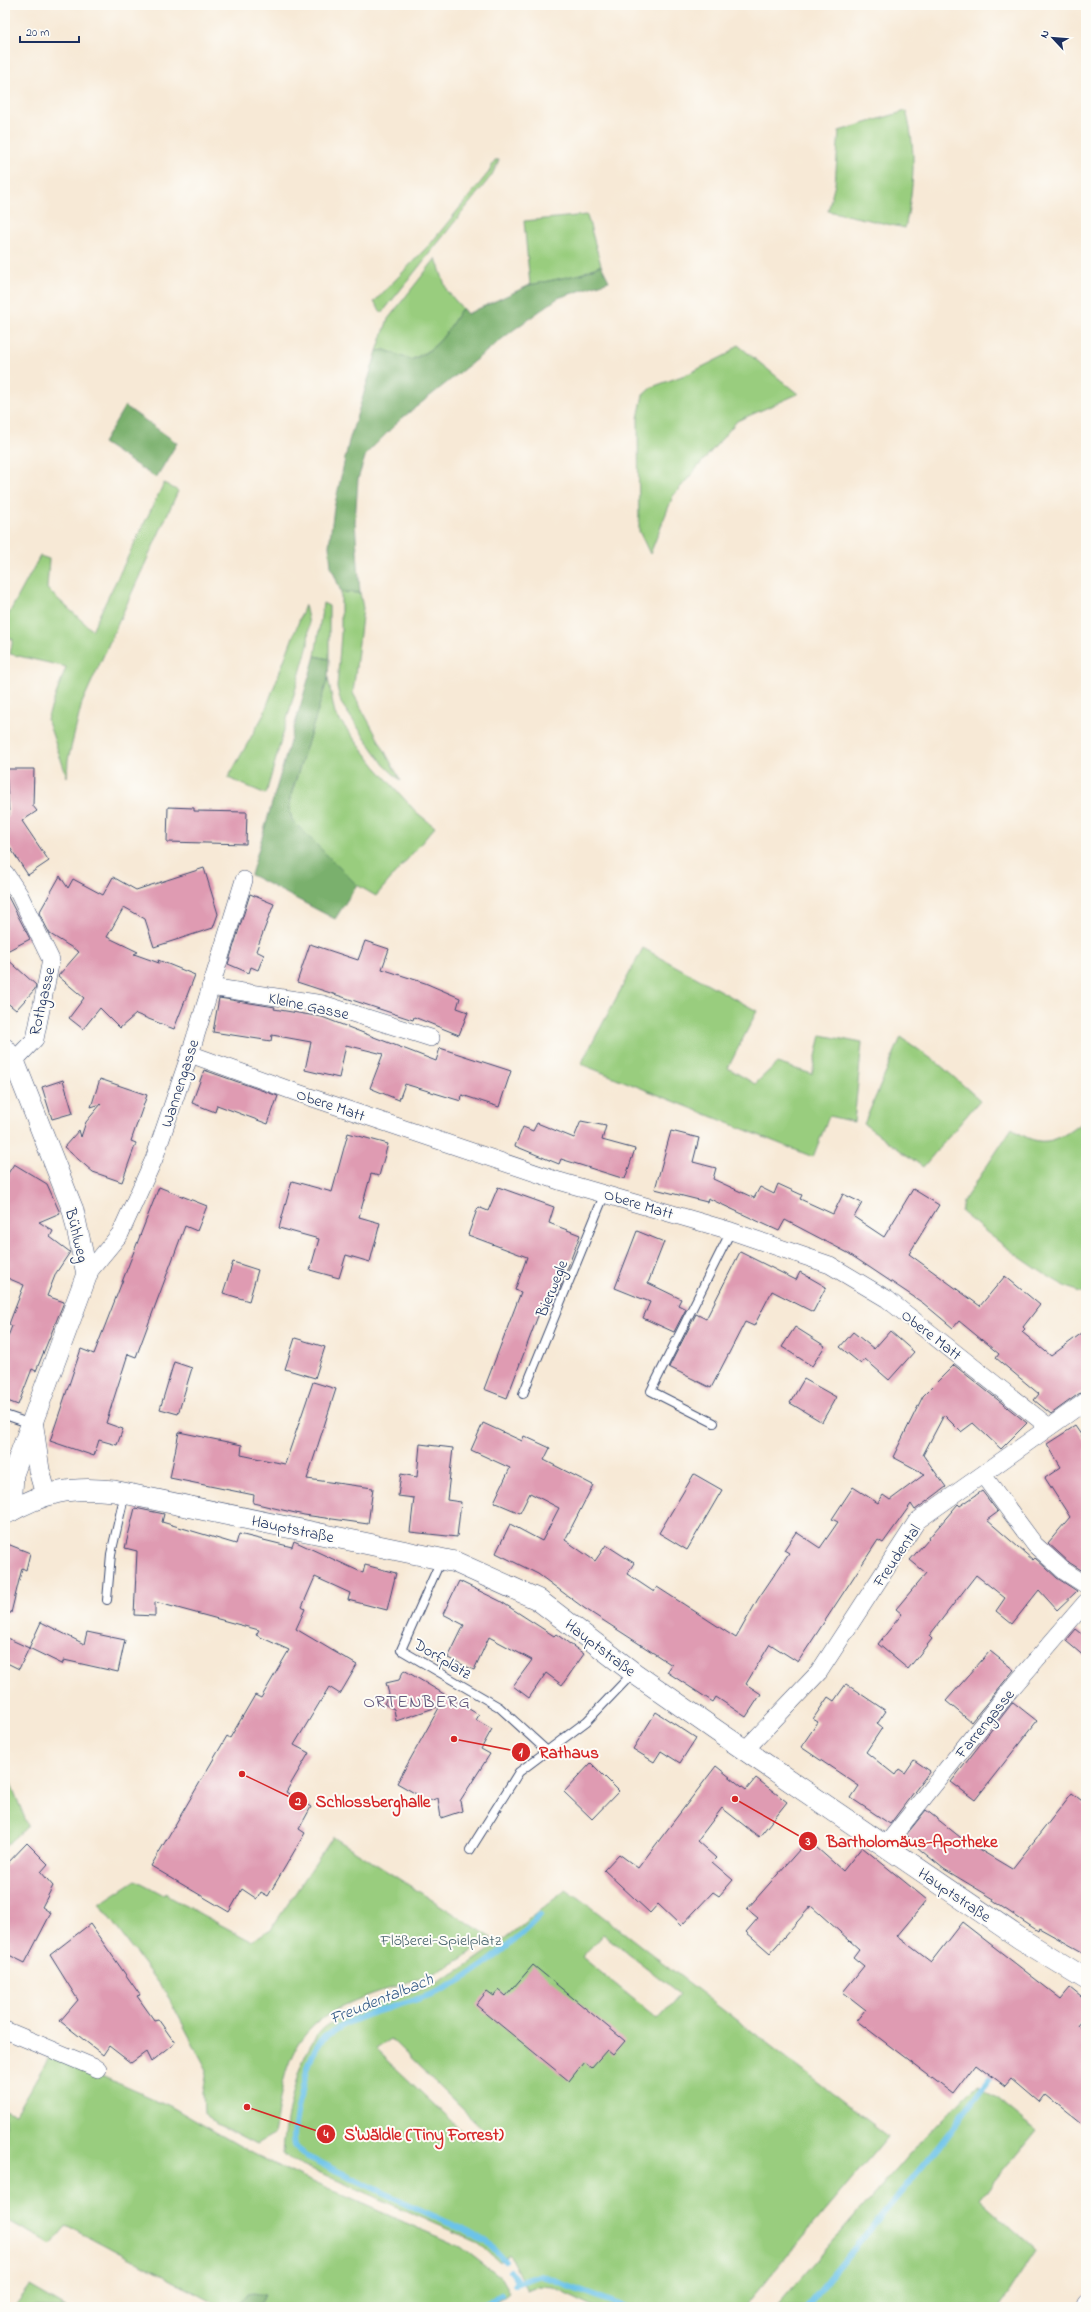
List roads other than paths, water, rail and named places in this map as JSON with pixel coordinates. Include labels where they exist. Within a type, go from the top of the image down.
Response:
[{"type":"street","name":"Rothgasse","points":[[5,873],[20,894],[51,960],[35,1039],[9,1055]]},
{"type":"street","name":"Wannengasse","points":[[87,1274],[120,1234],[154,1159],[190,1054],[244,880]]},
{"type":"street","name":"Kleine Gasse","points":[[210,987],[323,1004],[431,1038]]},
{"type":"street","name":"Obere Matt","points":[[190,1054],[298,1093],[560,1181],[731,1231],[830,1265],[887,1299],[1048,1427]]},
{"type":"street","name":"Bühlweg","points":[[8,1512],[14,1474],[87,1274],[73,1210],[9,1055]]},
{"type":"street","name":"Freudental","points":[[745,1750],[819,1672],[917,1521],[1086,1401]]},
{"type":"street","name":"Bühlweg","points":[[33,1424],[39,1470],[46,1495]]},
{"type":"street","points":[[983,1475],[1035,1545],[1064,1571],[1086,1585]]},
{"type":"street","name":"Hauptstraße","points":[[8,1512],[61,1490],[90,1488],[125,1493],[455,1562],[537,1599],[634,1672],[745,1750],[1021,1939],[1086,1979]]},
{"type":"street","name":"Farrengasse","points":[[885,1846],[1006,1695],[1086,1602]]},
{"type":"street","points":[[5,2030],[98,2069]]},
{"type":"lane","name":"Bierwegle","points":[[523,1394],[605,1193]]},
{"type":"lane","points":[[714,1423],[651,1391],[731,1231]]},
{"type":"lane","points":[[5,1415],[33,1424]]},
{"type":"lane","points":[[107,1600],[111,1554],[125,1493]]},
{"type":"lane","name":"Dorfplatz","points":[[441,1560],[401,1650],[499,1707],[546,1750]]},
{"type":"lane","points":[[470,1850],[519,1772],[546,1750],[587,1721],[634,1672]]},
{"type":"waterway","name":"Freudentalbach","points":[[504,2260],[487,2241],[305,2156],[295,2145],[295,2126],[301,2096],[313,2055],[320,2042],[329,2034],[341,2026],[363,2016],[421,1998],[471,1974],[486,1964],[540,1915]]},
{"type":"waterway","points":[[806,2307],[939,2146],[996,2070]]},
{"type":"waterway","name":"Freudentalbach","points":[[510,2271],[518,2282]]},
{"type":"waterway","points":[[515,2284],[541,2275],[625,2307]]},
{"type":"waterway","points":[[482,2307],[501,2294]]},
{"type":"place","name":"Rathaus","points":[[454,1739]]},
{"type":"place","name":"Schlossberghalle","points":[[242,1774]]},
{"type":"place","name":"Bartholomäus-Apotheke","points":[[735,1799]]},
{"type":"place","name":"S'Wäldle (Tiny Forrest)","points":[[247,2107]]},
{"type":"district","name":"ORTENBERG","points":[[417,1701]]},
{"type":"park label","name":"Flößerei-Spielplatz","points":[[441,1939]]}]
